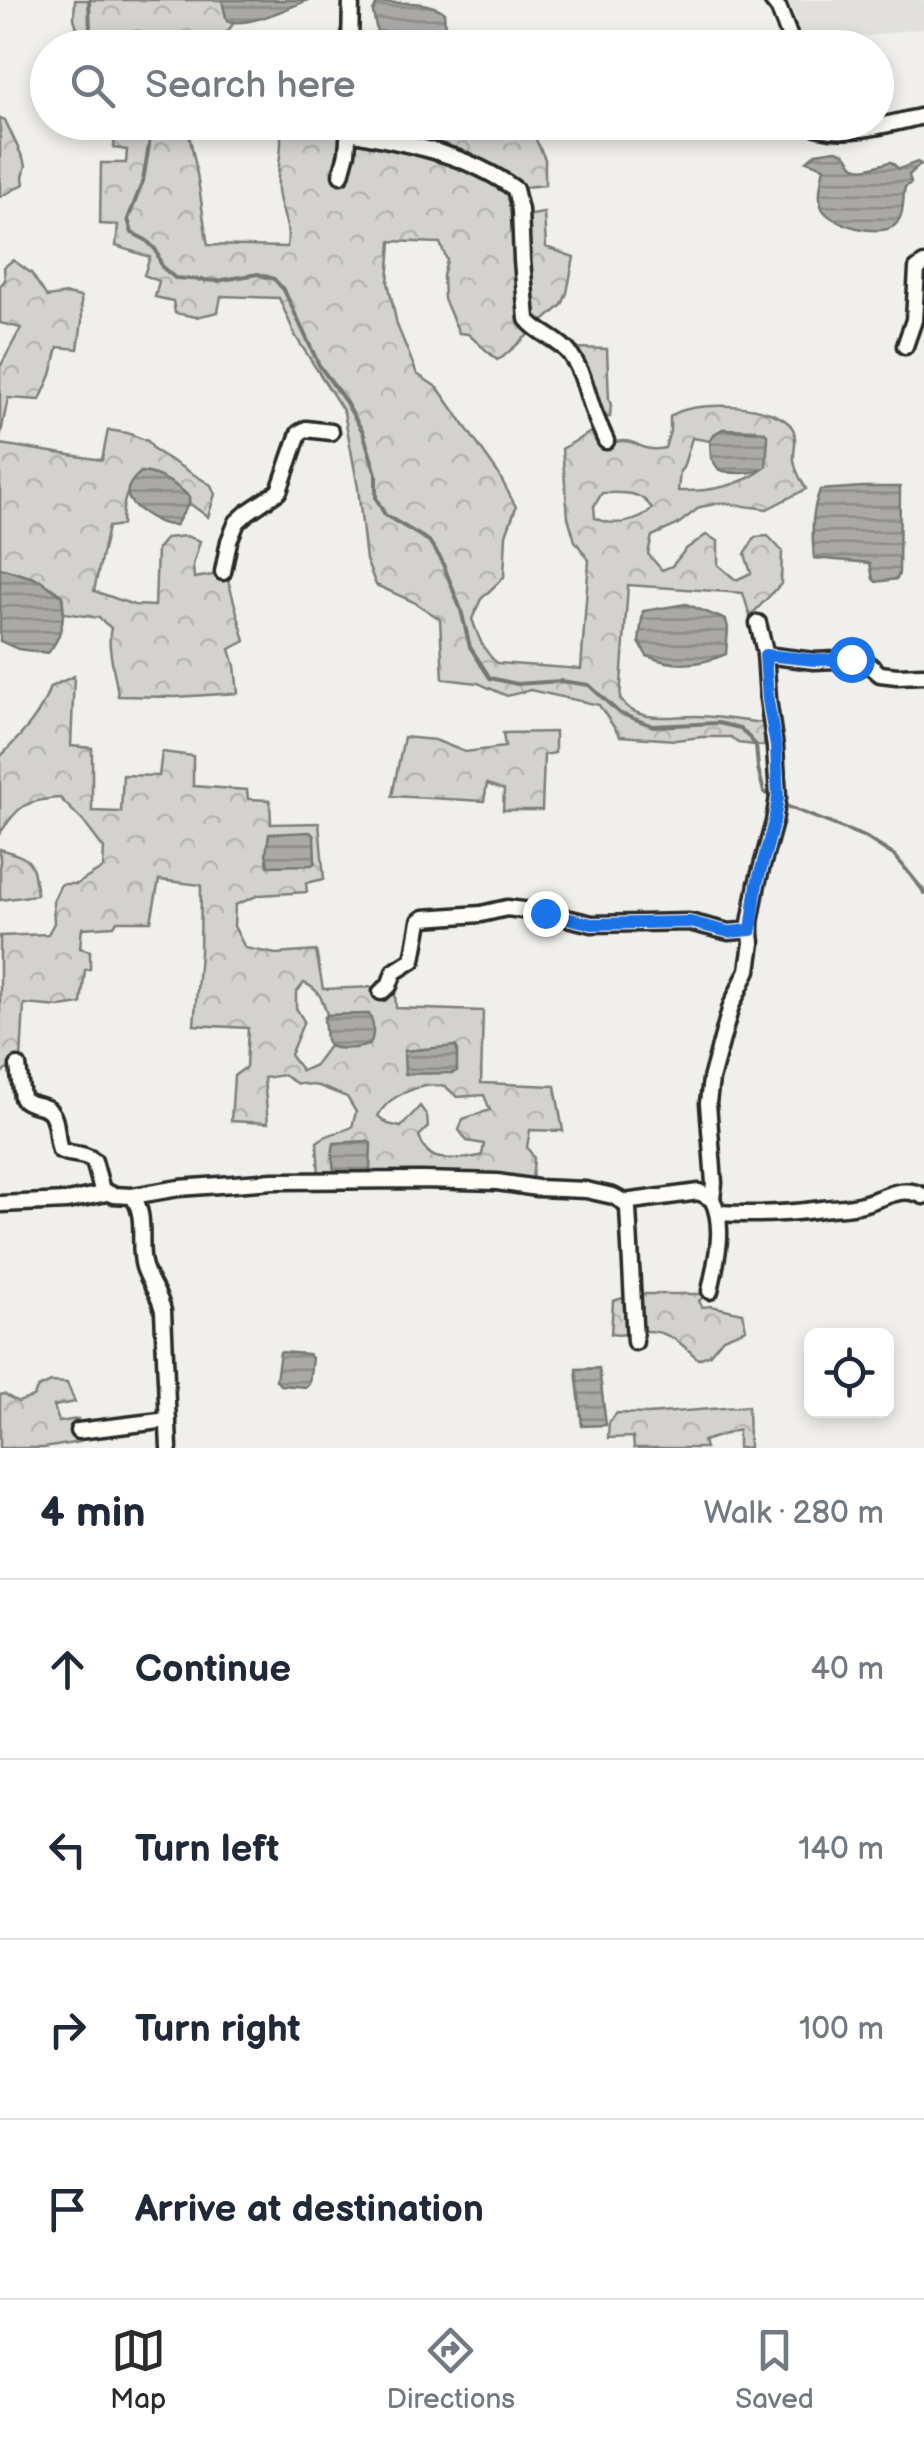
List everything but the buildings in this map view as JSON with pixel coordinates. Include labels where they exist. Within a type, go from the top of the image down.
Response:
[{"type":"street","points":[[350,30],[351,0]]},
{"type":"street","points":[[772,0],[788,30]]},
{"type":"street","points":[[894,122],[924,116]]},
{"type":"street","points":[[342,174],[348,140]]},
{"type":"street","points":[[396,140],[495,174],[516,189],[527,319],[567,350],[577,364],[606,442]]},
{"type":"street","points":[[906,346],[914,320],[917,269],[924,264]]},
{"type":"street","points":[[223,572],[238,522],[279,491],[299,433],[306,429],[331,432]]},
{"type":"street","points":[[710,1291],[717,1252],[708,1103],[711,1079],[731,1006],[748,970],[757,884],[778,798],[776,747],[758,623]]},
{"type":"street","points":[[765,655],[859,660],[880,674],[924,676]]},
{"type":"street","points":[[381,992],[389,986],[394,972],[413,960],[420,921],[424,918],[507,908],[592,924],[690,922],[729,932],[751,930]]},
{"type":"street","points":[[18,1066],[22,1098],[54,1116],[60,1150],[94,1160],[102,1190],[107,1193]]},
{"type":"street","points":[[0,1204],[272,1182],[422,1180],[586,1190],[624,1202],[699,1192],[715,1206],[762,1215],[843,1208],[903,1190],[923,1196]]},
{"type":"street","points":[[132,1196],[140,1212],[144,1269],[158,1292],[163,1311],[170,1448]]},
{"type":"street","points":[[624,1202],[628,1208],[635,1342]]},
{"type":"street","points":[[78,1431],[168,1420]]},
{"type":"shaded area","points":[[222,0],[308,0],[268,16],[236,22],[227,21]]},
{"type":"shaded area","points":[[781,0],[924,0],[924,28],[894,32],[794,30]]},
{"type":"shaded area","points":[[377,3],[430,6],[444,12],[445,28],[377,30],[373,12]]},
{"type":"shaded area","points":[[836,150],[859,168],[891,162],[899,169],[921,164],[909,175],[911,183],[905,187],[902,212],[895,225],[879,230],[856,228],[835,220],[822,208],[824,167],[807,161],[816,153]]},
{"type":"shaded area","points":[[723,429],[765,432],[766,467],[743,473],[719,470],[711,458],[710,441]]},
{"type":"shaded area","points":[[141,472],[167,480],[189,497],[176,525],[156,520],[129,499],[130,483]]},
{"type":"shaded area","points":[[900,487],[897,579],[876,582],[870,563],[814,558],[813,524],[820,490]]},
{"type":"shaded area","points":[[0,568],[40,580],[62,596],[61,626],[48,653],[18,649],[0,641]]},
{"type":"shaded area","points":[[686,604],[726,620],[726,654],[686,664],[647,656],[639,642],[643,611]]},
{"type":"shaded area","points":[[310,832],[314,836],[312,865],[268,866],[269,834]]},
{"type":"shaded area","points":[[368,1014],[373,1029],[370,1044],[329,1046],[324,1018],[327,1015]]},
{"type":"shaded area","points":[[455,1046],[457,1071],[405,1074],[404,1051]]},
{"type":"shaded area","points":[[334,1143],[371,1143],[370,1170],[334,1171]]},
{"type":"shaded area","points":[[280,1352],[308,1354],[312,1358],[306,1387],[280,1385],[276,1380]]},
{"type":"shaded area","points":[[599,1368],[606,1425],[582,1426],[576,1369]]},
{"type":"green space","points":[[75,0],[222,0],[227,21],[233,24],[228,30],[78,30]]},
{"type":"green space","points":[[0,118],[5,120],[26,165],[24,184],[0,197]]},
{"type":"green space","points":[[114,140],[190,140],[208,245],[287,247],[288,231],[278,190],[281,140],[536,140],[545,159],[545,185],[524,187],[512,195],[518,217],[544,213],[546,247],[574,257],[562,305],[503,357],[497,360],[468,334],[459,333],[444,299],[447,260],[440,243],[391,241],[388,282],[397,325],[417,374],[438,388],[498,473],[516,507],[506,535],[504,577],[481,599],[472,619],[476,631],[497,663],[581,669],[589,560],[575,541],[568,517],[562,449],[594,430],[598,442],[603,444],[623,441],[651,449],[665,448],[670,417],[695,407],[733,406],[771,413],[793,429],[795,464],[806,489],[767,509],[721,503],[700,507],[677,525],[652,536],[648,554],[662,570],[672,566],[686,549],[706,535],[718,541],[718,565],[736,580],[751,573],[745,554],[755,537],[768,536],[782,551],[781,584],[750,616],[743,593],[628,585],[620,699],[644,715],[765,723],[764,746],[738,743],[731,737],[675,740],[620,736],[599,705],[530,690],[507,696],[478,683],[443,679],[440,619],[376,585],[366,560],[344,412],[296,337],[279,298],[221,296],[218,312],[196,317],[175,313],[173,301],[155,297],[159,281],[144,275],[150,257],[116,246],[118,225],[100,224],[101,163],[126,163],[127,150],[114,148]],"holes":[[[723,429],[756,430],[766,467],[724,487],[678,491],[680,471],[692,438],[710,441]],[[602,493],[642,498],[652,509],[633,520],[617,523],[595,518],[594,506]]]},
{"type":"green space","points":[[13,260],[31,273],[47,297],[81,297],[82,321],[78,349],[58,347],[40,400],[8,398],[0,438],[0,367],[21,328],[0,323],[0,286],[5,280],[4,267]]},
{"type":"green space","points":[[573,348],[607,349],[610,417],[600,418]]},
{"type":"green space","points":[[108,430],[148,441],[154,450],[211,485],[215,494],[208,517],[173,484],[141,472],[126,497],[122,525],[108,527],[94,591],[134,605],[155,606],[157,549],[166,538],[186,536],[200,541],[193,565],[194,578],[226,573],[245,641],[230,649],[238,693],[118,696],[110,652],[111,628],[99,618],[64,613],[62,596],[40,580],[0,568],[0,444],[102,460]]},
{"type":"green space","points":[[74,676],[71,746],[92,748],[92,811],[121,812],[123,775],[159,776],[162,752],[193,756],[193,786],[247,790],[248,799],[270,800],[271,824],[319,823],[324,879],[306,883],[307,892],[259,895],[235,905],[234,926],[245,948],[276,954],[316,951],[323,989],[376,987],[395,992],[396,1008],[483,1011],[481,1083],[555,1086],[563,1131],[530,1130],[527,1147],[534,1158],[531,1194],[319,1176],[317,1142],[352,1127],[356,1112],[347,1097],[319,1086],[296,1083],[283,1075],[264,1078],[268,1123],[231,1121],[234,1076],[246,1067],[248,1028],[194,1025],[201,885],[159,880],[151,921],[117,921],[114,926],[82,928],[80,948],[90,951],[90,969],[85,970],[81,1004],[24,1004],[21,1060],[0,1074],[0,936],[48,934],[54,923],[53,901],[61,884],[77,884],[103,868],[104,849],[60,798],[24,806],[0,833],[0,757],[35,717],[50,687]],"holes":[[[304,983],[320,996],[327,1015],[368,1014],[335,1048],[329,1046],[315,1065],[302,1071],[290,1055],[304,1021],[296,1008],[296,993]],[[425,1085],[445,1086],[457,1097],[484,1095],[490,1110],[463,1119],[459,1130],[467,1141],[484,1144],[482,1155],[452,1159],[430,1154],[419,1136],[428,1127],[420,1106],[401,1127],[378,1116],[392,1100]]]},
{"type":"green space","points":[[555,732],[555,753],[544,755],[542,810],[503,810],[504,790],[487,784],[484,801],[392,796],[404,737],[435,740],[465,752],[505,747],[503,733]]},
{"type":"green space","points":[[0,849],[30,863],[37,895],[0,900]]},
{"type":"green space","points":[[636,1294],[706,1294],[699,1301],[702,1307],[743,1313],[746,1329],[723,1338],[709,1355],[698,1359],[668,1335],[645,1331],[611,1334],[613,1301]]},
{"type":"green space","points":[[51,1382],[67,1383],[75,1402],[54,1406],[59,1422],[78,1419],[80,1442],[44,1448],[0,1448],[0,1395],[18,1402],[33,1397],[38,1388]]},
{"type":"green space","points":[[748,1406],[749,1448],[738,1448],[738,1430],[703,1441],[705,1448],[634,1448],[633,1437],[608,1438],[609,1422],[617,1413]]},
{"type":"waterway","points":[[89,0],[90,30]]},
{"type":"waterway","points":[[150,140],[143,181],[128,219],[132,233],[156,250],[162,267],[175,278],[217,281],[258,274],[274,279],[284,290],[319,365],[363,432],[376,474],[376,498],[385,515],[429,541],[441,559],[461,610],[470,647],[490,678],[517,684],[561,681],[589,685],[619,713],[653,726],[718,723],[740,728],[756,745],[764,792],[773,798]]},
{"type":"waterway","points":[[781,804],[865,837],[895,856],[924,893]]},
{"type":"route","points":[[545,913],[592,924],[690,922],[729,932],[751,930],[757,884],[778,798],[765,655],[829,661],[851,659]]}]
